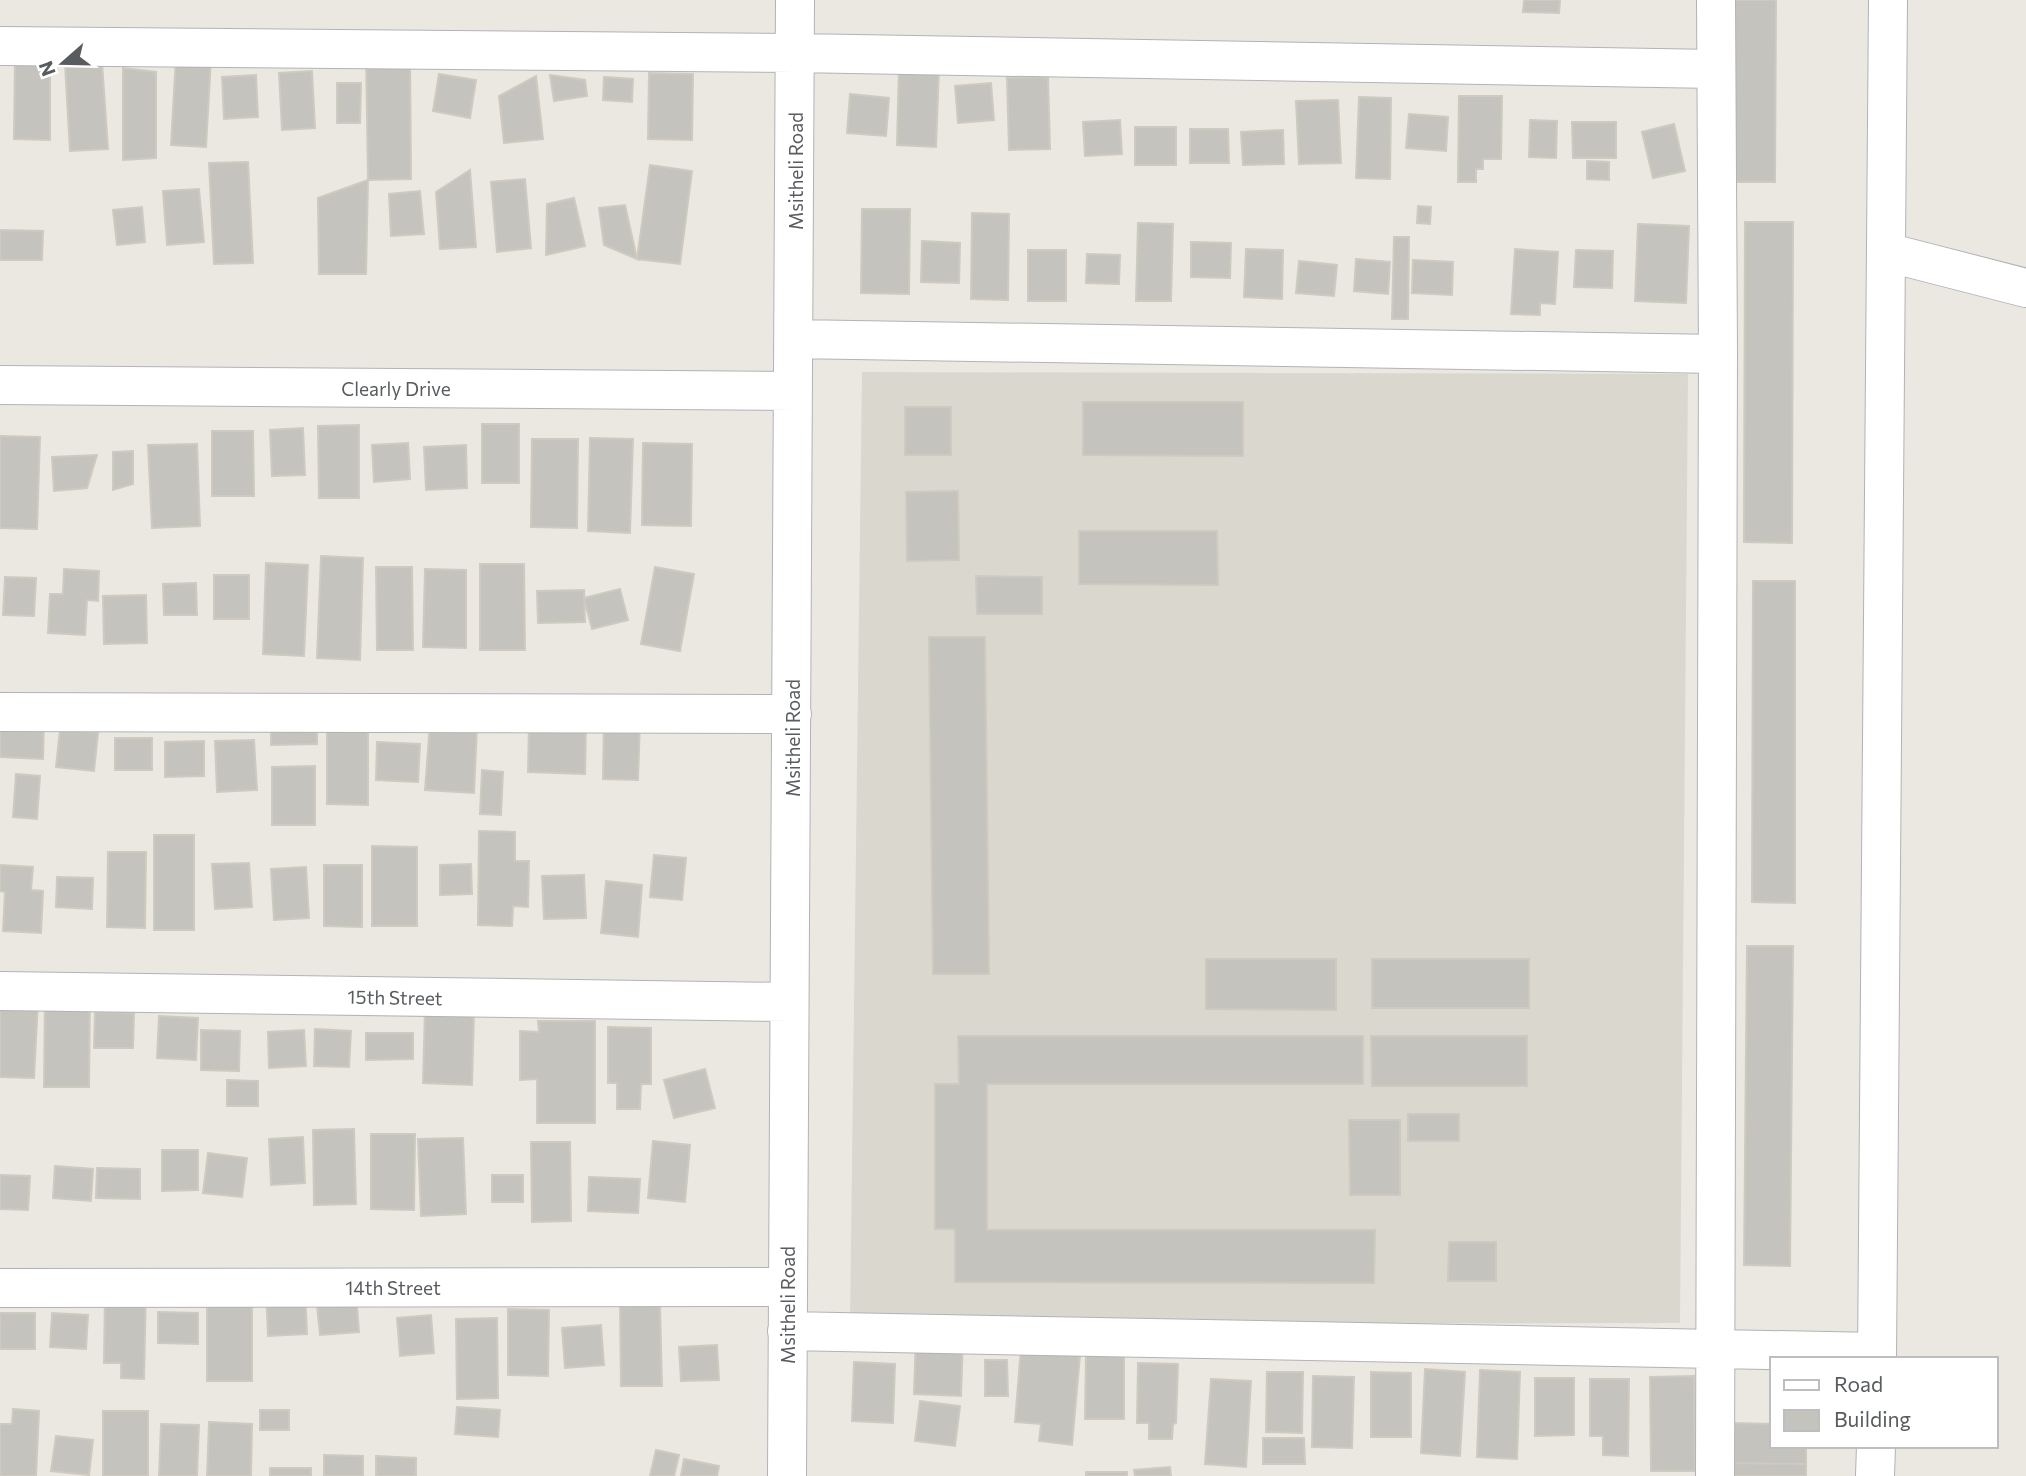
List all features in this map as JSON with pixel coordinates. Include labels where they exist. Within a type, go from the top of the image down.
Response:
[{"type":"street","name":"Msitheli Road","points":[[787,1476],[795,0]]},
{"type":"street","points":[[1716,0],[1716,1476]]},
{"type":"street","points":[[787,1331],[1715,1348],[1877,1355],[1888,0]]},
{"type":"street","points":[[0,46],[795,53],[1716,69]]},
{"type":"street","points":[[1886,252],[2026,288]]},
{"type":"street","points":[[794,339],[1718,354]]},
{"type":"street","name":"Clearly Drive","points":[[0,385],[793,391]]},
{"type":"street","points":[[0,712],[792,714]]},
{"type":"street","name":"15th Street","points":[[0,991],[789,1002]]},
{"type":"street","name":"14th Street","points":[[0,1287],[786,1287]]},
{"type":"street","points":[[1875,1476],[1876,1448]]},
{"type":"shaded area","points":[[862,372],[1688,374],[1680,1323],[850,1324]]},
{"type":"building","points":[[1524,0],[1560,0],[1559,13],[1523,12]]},
{"type":"building","points":[[1734,0],[1776,0],[1775,182],[1732,182]]},
{"type":"building","points":[[15,55],[50,56],[50,140],[14,139]]},
{"type":"building","points":[[366,55],[410,55],[411,179],[368,180]]},
{"type":"building","points":[[176,57],[211,59],[206,147],[171,145]]},
{"type":"building","points":[[102,62],[108,149],[70,151],[65,64]]},
{"type":"building","points":[[899,66],[939,67],[936,147],[897,145]]},
{"type":"building","points":[[123,68],[156,72],[156,158],[123,160]]},
{"type":"building","points":[[312,71],[315,128],[282,130],[279,73]]},
{"type":"building","points":[[649,73],[693,74],[692,140],[648,139]]},
{"type":"building","points":[[439,74],[476,80],[470,118],[433,111]]},
{"type":"building","points":[[256,75],[258,117],[224,119],[222,77]]},
{"type":"building","points":[[550,75],[585,80],[587,96],[554,101]]},
{"type":"building","points":[[536,76],[543,139],[504,143],[499,96]]},
{"type":"building","points":[[604,77],[633,79],[632,102],[603,100]]},
{"type":"building","points":[[1048,77],[1050,149],[1009,150],[1007,78]]},
{"type":"building","points":[[337,83],[361,83],[360,123],[337,123]]},
{"type":"building","points":[[991,83],[994,120],[958,123],[955,86]]},
{"type":"building","points":[[850,94],[889,98],[886,136],[847,133]]},
{"type":"building","points":[[1459,96],[1502,96],[1501,159],[1483,159],[1483,169],[1476,169],[1476,182],[1458,182]]},
{"type":"building","points":[[1359,97],[1391,98],[1390,179],[1356,178]]},
{"type":"building","points":[[1338,100],[1341,163],[1299,164],[1296,101]]},
{"type":"building","points":[[1409,114],[1448,117],[1446,151],[1406,148]]},
{"type":"building","points":[[1120,120],[1122,154],[1085,156],[1083,122]]},
{"type":"building","points":[[1530,120],[1557,121],[1556,158],[1529,157]]},
{"type":"building","points":[[1572,122],[1616,122],[1616,158],[1573,158]]},
{"type":"building","points":[[1674,124],[1685,171],[1653,178],[1642,132]]},
{"type":"building","points":[[1135,127],[1176,127],[1176,165],[1135,165]]},
{"type":"building","points":[[1190,129],[1228,129],[1229,163],[1190,163]]},
{"type":"building","points":[[1283,130],[1284,164],[1243,165],[1241,132]]},
{"type":"building","points":[[1587,161],[1609,162],[1609,180],[1587,179]]},
{"type":"building","points":[[248,162],[253,263],[214,264],[209,163]]},
{"type":"building","points":[[650,165],[692,171],[680,264],[637,259]]},
{"type":"building","points":[[470,170],[476,247],[440,249],[436,192]]},
{"type":"building","points":[[525,179],[531,248],[497,252],[491,182]]},
{"type":"building","points":[[368,180],[366,274],[319,274],[318,198]]},
{"type":"building","points":[[199,189],[204,242],[167,245],[163,191]]},
{"type":"building","points":[[420,191],[424,234],[391,236],[389,194]]},
{"type":"building","points":[[574,198],[585,246],[546,255],[547,204]]},
{"type":"building","points":[[625,205],[637,259],[604,245],[599,208]]},
{"type":"building","points":[[1418,206],[1431,207],[1430,224],[1417,223]]},
{"type":"building","points":[[142,207],[145,242],[117,245],[113,210]]},
{"type":"building","points":[[862,209],[910,209],[909,294],[861,293]]},
{"type":"building","points":[[972,213],[1009,214],[1008,300],[971,299]]},
{"type":"building","points":[[1745,222],[1793,222],[1792,543],[1744,542]]},
{"type":"building","points":[[1138,223],[1173,224],[1171,301],[1136,301]]},
{"type":"building","points":[[1638,224],[1689,226],[1686,303],[1635,301]]},
{"type":"building","points":[[0,230],[43,231],[42,260],[0,260]]},
{"type":"building","points":[[1394,237],[1409,237],[1408,319],[1392,319]]},
{"type":"building","points":[[922,241],[960,243],[959,283],[921,282]]},
{"type":"building","points":[[1191,242],[1231,243],[1230,278],[1191,277]]},
{"type":"building","points":[[1246,249],[1283,250],[1282,299],[1244,297]]},
{"type":"building","points":[[1515,249],[1558,252],[1555,304],[1540,303],[1540,315],[1511,314]]},
{"type":"building","points":[[1028,250],[1066,250],[1066,301],[1028,301]]},
{"type":"building","points":[[1576,250],[1613,251],[1612,288],[1574,287]]},
{"type":"building","points":[[1087,254],[1120,255],[1119,284],[1086,283]]},
{"type":"building","points":[[1356,259],[1390,262],[1388,294],[1354,291]]},
{"type":"building","points":[[1413,260],[1453,262],[1452,295],[1412,293]]},
{"type":"building","points":[[1299,261],[1337,265],[1334,296],[1296,293]]},
{"type":"building","points":[[1083,402],[1243,402],[1243,456],[1083,455]]},
{"type":"building","points":[[905,407],[951,407],[951,455],[905,455]]},
{"type":"building","points":[[482,424],[519,424],[519,483],[482,483]]},
{"type":"building","points":[[359,425],[359,498],[319,498],[318,426]]},
{"type":"building","points":[[303,428],[305,475],[272,476],[270,430]]},
{"type":"building","points":[[212,431],[253,431],[254,496],[212,496]]},
{"type":"building","points":[[0,436],[40,437],[37,529],[0,528]]},
{"type":"building","points":[[590,438],[633,439],[630,533],[588,531]]},
{"type":"building","points":[[532,439],[578,439],[577,528],[531,527]]},
{"type":"building","points":[[408,443],[410,479],[374,482],[372,445]]},
{"type":"building","points":[[643,443],[692,444],[691,526],[642,525]]},
{"type":"building","points":[[197,444],[200,526],[152,528],[148,445]]},
{"type":"building","points":[[466,445],[467,488],[426,490],[424,447]]},
{"type":"building","points":[[133,451],[133,484],[113,490],[113,452]]},
{"type":"building","points":[[97,455],[87,488],[54,491],[52,457]]},
{"type":"building","points":[[958,491],[959,560],[907,561],[906,492]]},
{"type":"building","points":[[1079,531],[1217,531],[1218,585],[1079,584]]},
{"type":"building","points":[[321,556],[363,558],[360,660],[317,658]]},
{"type":"building","points":[[266,563],[308,565],[304,656],[263,654]]},
{"type":"building","points":[[480,564],[524,564],[525,650],[480,650]]},
{"type":"building","points":[[376,567],[412,567],[413,650],[377,650]]},
{"type":"building","points":[[655,567],[694,574],[680,651],[641,644]]},
{"type":"building","points":[[64,569],[99,571],[98,601],[87,600],[85,635],[48,633],[50,594],[63,594]]},
{"type":"building","points":[[425,569],[466,570],[466,648],[423,647]]},
{"type":"building","points":[[214,575],[249,575],[249,619],[214,619]]},
{"type":"building","points":[[976,576],[1042,577],[1042,614],[977,614]]},
{"type":"building","points":[[5,577],[36,578],[34,616],[3,615]]},
{"type":"building","points":[[1753,581],[1795,581],[1795,903],[1752,902]]},
{"type":"building","points":[[196,583],[197,615],[164,615],[163,584]]},
{"type":"building","points":[[620,589],[628,620],[592,629],[584,598]]},
{"type":"building","points":[[584,590],[585,622],[538,623],[537,591]]},
{"type":"building","points":[[146,595],[147,643],[104,644],[103,596]]},
{"type":"building","points":[[929,637],[985,637],[989,974],[933,974]]},
{"type":"building","points":[[0,717],[44,719],[43,759],[0,757]]},
{"type":"building","points":[[604,719],[640,720],[638,780],[603,779]]},
{"type":"building","points":[[317,720],[317,744],[271,745],[271,722]]},
{"type":"building","points":[[327,721],[368,722],[368,805],[327,804]]},
{"type":"building","points":[[430,723],[477,726],[474,793],[425,790]]},
{"type":"building","points":[[529,723],[586,725],[585,774],[528,772]]},
{"type":"building","points":[[60,729],[98,733],[94,771],[56,767]]},
{"type":"building","points":[[115,738],[152,738],[152,770],[115,770]]},
{"type":"building","points":[[254,740],[257,790],[217,792],[215,741]]},
{"type":"building","points":[[204,741],[204,776],[165,777],[165,742]]},
{"type":"building","points":[[377,742],[420,744],[418,782],[376,780]]},
{"type":"building","points":[[315,766],[315,825],[272,825],[272,767]]},
{"type":"building","points":[[482,770],[503,772],[501,815],[480,814]]},
{"type":"building","points":[[16,774],[40,776],[37,819],[13,817]]},
{"type":"building","points":[[479,831],[515,832],[515,861],[529,861],[528,907],[513,906],[512,926],[478,925]]},
{"type":"building","points":[[154,835],[194,835],[194,930],[154,930]]},
{"type":"building","points":[[372,846],[417,847],[417,926],[372,926]]},
{"type":"building","points":[[108,852],[146,852],[145,928],[107,927]]},
{"type":"building","points":[[654,855],[686,858],[682,900],[650,897]]},
{"type":"building","points":[[249,863],[252,907],[215,909],[212,864]]},
{"type":"building","points":[[471,864],[472,894],[440,895],[440,865]]},
{"type":"building","points":[[0,865],[33,867],[31,890],[43,891],[41,933],[3,931],[5,892],[0,891]]},
{"type":"building","points":[[324,865],[362,865],[362,927],[324,926]]},
{"type":"building","points":[[306,867],[309,918],[274,920],[271,869]]},
{"type":"building","points":[[584,875],[586,918],[544,919],[542,876]]},
{"type":"building","points":[[57,877],[93,878],[92,909],[56,907]]},
{"type":"building","points":[[606,881],[642,885],[638,937],[601,933]]},
{"type":"building","points":[[1747,946],[1793,946],[1790,1266],[1744,1265]]},
{"type":"building","points":[[1206,959],[1336,959],[1336,1010],[1206,1009]]},
{"type":"building","points":[[1372,959],[1529,959],[1529,1008],[1372,1008]]},
{"type":"building","points":[[45,995],[90,996],[89,1087],[44,1087]]},
{"type":"building","points":[[0,1000],[38,1002],[34,1078],[0,1077]]},
{"type":"building","points":[[425,1008],[474,1010],[472,1085],[423,1083]]},
{"type":"building","points":[[95,1012],[134,1013],[133,1048],[94,1048]]},
{"type":"building","points":[[159,1016],[198,1018],[196,1060],[157,1058]]},
{"type":"building","points":[[538,1021],[595,1021],[595,1123],[537,1123],[537,1079],[520,1080],[520,1031],[539,1032]]},
{"type":"building","points":[[608,1027],[651,1028],[651,1084],[641,1084],[640,1109],[617,1109],[617,1083],[608,1083]]},
{"type":"building","points":[[315,1029],[351,1031],[349,1067],[314,1066]]},
{"type":"building","points":[[201,1030],[240,1031],[239,1071],[201,1070]]},
{"type":"building","points":[[304,1030],[306,1066],[269,1068],[268,1032]]},
{"type":"building","points":[[366,1033],[413,1033],[413,1059],[366,1060]]},
{"type":"building","points":[[958,1036],[1363,1036],[1363,1084],[987,1084],[987,1230],[1375,1230],[1374,1283],[955,1282],[955,1229],[935,1229],[935,1084],[959,1084]]},
{"type":"building","points":[[1371,1036],[1527,1036],[1527,1086],[1372,1086]]},
{"type":"building","points":[[705,1069],[715,1108],[674,1118],[664,1080]]},
{"type":"building","points":[[227,1080],[258,1081],[258,1106],[227,1106]]},
{"type":"building","points":[[1408,1114],[1459,1114],[1459,1141],[1408,1141]]},
{"type":"building","points":[[1349,1120],[1400,1120],[1400,1195],[1350,1195]]},
{"type":"building","points":[[354,1129],[356,1204],[314,1205],[313,1130]]},
{"type":"building","points":[[371,1134],[415,1134],[414,1210],[371,1209]]},
{"type":"building","points":[[303,1137],[305,1183],[271,1185],[269,1139]]},
{"type":"building","points":[[463,1138],[466,1214],[421,1216],[418,1139]]},
{"type":"building","points":[[653,1141],[690,1145],[685,1202],[648,1198]]},
{"type":"building","points":[[531,1142],[570,1142],[571,1221],[532,1222]]},
{"type":"building","points":[[162,1150],[198,1150],[198,1190],[162,1191]]},
{"type":"building","points":[[208,1153],[247,1158],[242,1197],[203,1193]]},
{"type":"building","points":[[55,1166],[93,1169],[91,1201],[53,1198]]},
{"type":"building","points":[[97,1168],[140,1169],[140,1199],[96,1198]]},
{"type":"building","points":[[0,1175],[30,1176],[28,1210],[0,1209]]},
{"type":"building","points":[[492,1175],[523,1175],[523,1202],[492,1202]]},
{"type":"building","points":[[589,1177],[640,1179],[638,1213],[588,1211]]},
{"type":"building","points":[[1449,1242],[1496,1242],[1496,1281],[1448,1281]]},
{"type":"building","points":[[146,1288],[144,1379],[121,1378],[121,1363],[104,1363],[105,1292]]},
{"type":"building","points":[[305,1288],[307,1334],[268,1336],[266,1290]]},
{"type":"building","points":[[356,1293],[359,1332],[320,1335],[316,1296]]},
{"type":"building","points":[[207,1295],[252,1295],[252,1381],[207,1381]]},
{"type":"building","points":[[620,1305],[660,1305],[662,1386],[621,1386]]},
{"type":"building","points":[[508,1309],[549,1310],[548,1376],[508,1375]]},
{"type":"building","points":[[158,1312],[198,1313],[198,1344],[158,1343]]},
{"type":"building","points":[[0,1313],[35,1313],[35,1349],[0,1349]]},
{"type":"building","points":[[52,1313],[88,1315],[86,1349],[50,1347]]},
{"type":"building","points":[[431,1315],[434,1353],[400,1356],[397,1318]]},
{"type":"building","points":[[497,1318],[498,1398],[457,1399],[456,1319]]},
{"type":"building","points":[[601,1325],[604,1365],[565,1368],[562,1328]]},
{"type":"building","points":[[916,1335],[963,1338],[961,1396],[914,1394]]},
{"type":"building","points":[[1081,1344],[1072,1445],[1039,1441],[1041,1424],[1015,1422],[1021,1347]]},
{"type":"building","points":[[717,1345],[719,1380],[681,1381],[679,1347]]},
{"type":"building","points":[[1086,1356],[1124,1356],[1124,1419],[1085,1419]]},
{"type":"building","points":[[985,1360],[1007,1360],[1008,1396],[985,1396]]},
{"type":"building","points":[[854,1362],[895,1364],[893,1423],[852,1421]]},
{"type":"building","points":[[1138,1363],[1178,1364],[1176,1423],[1173,1424],[1172,1439],[1149,1439],[1149,1423],[1137,1423]]},
{"type":"building","points":[[1425,1369],[1465,1372],[1460,1456],[1421,1453]]},
{"type":"building","points":[[1480,1370],[1520,1372],[1517,1459],[1477,1457]]},
{"type":"building","points":[[1267,1372],[1303,1372],[1302,1433],[1266,1432]]},
{"type":"building","points":[[1371,1372],[1411,1373],[1411,1437],[1371,1437]]},
{"type":"building","points":[[1313,1376],[1354,1377],[1352,1448],[1312,1447]]},
{"type":"building","points":[[1694,1376],[1695,1471],[1651,1471],[1650,1377]]},
{"type":"building","points":[[1535,1378],[1574,1378],[1574,1435],[1535,1436]]},
{"type":"building","points":[[1211,1379],[1251,1381],[1246,1467],[1205,1464]]},
{"type":"building","points":[[1590,1379],[1629,1379],[1628,1456],[1603,1455],[1603,1436],[1590,1436]]},
{"type":"building","points":[[920,1401],[960,1406],[955,1446],[915,1441]]},
{"type":"building","points":[[457,1407],[500,1410],[498,1437],[455,1434]]},
{"type":"building","points":[[13,1409],[39,1411],[36,1476],[0,1476],[0,1424],[12,1424]]},
{"type":"building","points":[[260,1410],[289,1410],[289,1430],[260,1430]]},
{"type":"building","points":[[103,1411],[148,1411],[148,1476],[103,1476]]},
{"type":"building","points":[[209,1422],[252,1424],[251,1476],[207,1476]]},
{"type":"building","points":[[1734,1423],[1770,1424],[1770,1448],[1806,1448],[1806,1464],[1734,1463]]},
{"type":"building","points":[[161,1424],[199,1425],[197,1476],[159,1476]]},
{"type":"building","points":[[56,1436],[93,1440],[89,1475],[51,1471]]},
{"type":"building","points":[[1263,1438],[1304,1438],[1305,1464],[1263,1464]]},
{"type":"building","points":[[656,1450],[679,1455],[674,1476],[650,1476]]},
{"type":"building","points":[[324,1455],[363,1456],[363,1476],[324,1476]]},
{"type":"building","points":[[376,1456],[416,1458],[416,1476],[376,1476]]},
{"type":"building","points":[[684,1459],[719,1466],[717,1476],[681,1476]]},
{"type":"building","points":[[1734,1463],[1806,1464],[1806,1476],[1734,1476]]},
{"type":"building","points":[[1170,1467],[1171,1476],[1135,1476],[1134,1470]]},
{"type":"building","points":[[270,1468],[311,1468],[311,1476],[270,1476]]},
{"type":"building","points":[[1086,1472],[1127,1472],[1127,1476],[1086,1476]]}]
